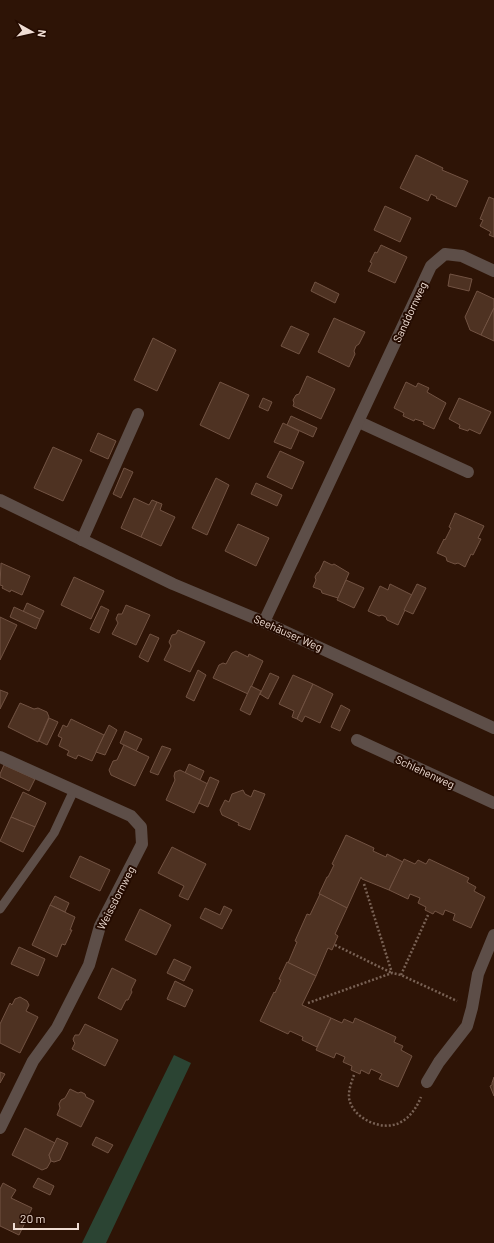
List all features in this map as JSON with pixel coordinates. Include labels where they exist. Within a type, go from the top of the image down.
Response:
[{"type":"street","name":"Sanddornweg","points":[[264,622],[432,266],[445,254],[462,256],[494,271]]},
{"type":"street","points":[[82,540],[138,414]]},
{"type":"street","points":[[359,422],[468,472]]},
{"type":"street","name":"Seehäuser Weg","points":[[0,500],[173,584],[264,622],[494,728]]},
{"type":"street","name":"Schlehenweg","points":[[356,740],[494,804]]},
{"type":"street","name":"Weissdornweg","points":[[0,757],[131,816],[141,827],[142,844],[100,926],[89,965],[58,1028],[33,1061],[0,1128]]},
{"type":"street","points":[[427,1082],[439,1062],[467,1026],[478,974],[491,949],[494,935]]},
{"type":"lane","points":[[0,909],[54,833],[74,790]]},
{"type":"path","points":[[364,884],[392,973]]},
{"type":"path","points":[[401,975],[428,915]]},
{"type":"path","points":[[335,945],[392,973],[401,975],[472,1008]]},
{"type":"path","points":[[308,1003],[392,973]]},
{"type":"path","points":[[354,1075],[350,1088],[349,1101],[355,1112],[366,1120],[378,1124],[389,1125],[399,1123],[407,1117],[420,1099],[427,1082]]},
{"type":"green space","points":[[174,1055],[191,1063],[106,1243],[82,1243]]},
{"type":"building","points":[[416,155],[443,168],[442,170],[468,181],[456,207],[436,198],[437,197],[431,194],[428,201],[400,188]]},
{"type":"building","points":[[489,197],[494,199],[494,237],[489,235],[491,232],[480,226],[483,220],[480,219]]},
{"type":"building","points":[[385,206],[411,218],[400,242],[374,230]]},
{"type":"building","points":[[381,245],[407,257],[395,283],[368,271],[372,263],[370,262],[375,252],[377,253]]},
{"type":"building","points":[[450,274],[472,279],[469,291],[448,286]]},
{"type":"building","points":[[315,282],[339,294],[335,303],[311,291]]},
{"type":"building","points":[[477,291],[494,299],[494,308],[481,335],[470,330],[465,317]]},
{"type":"building","points":[[494,308],[494,341],[481,335]]},
{"type":"building","points":[[334,318],[365,332],[359,344],[356,346],[354,351],[355,354],[349,367],[318,352]]},
{"type":"building","points":[[291,326],[309,334],[299,354],[281,346]]},
{"type":"building","points":[[153,338],[176,350],[157,391],[134,380]]},
{"type":"building","points":[[307,376],[335,389],[321,419],[293,406],[293,400],[296,395],[299,394]]},
{"type":"building","points":[[220,382],[249,395],[229,439],[200,425]]},
{"type":"building","points":[[406,382],[416,387],[418,383],[429,388],[427,392],[446,403],[434,429],[423,424],[424,422],[415,419],[414,421],[403,416],[404,413],[394,408]]},
{"type":"building","points":[[263,398],[272,402],[268,411],[259,407]]},
{"type":"building","points":[[459,398],[491,412],[480,434],[469,429],[468,431],[459,428],[460,425],[449,419]]},
{"type":"building","points":[[291,416],[317,428],[313,437],[287,425]]},
{"type":"building","points":[[283,423],[299,431],[291,449],[274,442]]},
{"type":"building","points":[[98,433],[116,441],[108,459],[90,451]]},
{"type":"building","points":[[53,447],[82,460],[63,501],[34,488]]},
{"type":"building","points":[[280,451],[304,462],[292,489],[267,477]]},
{"type":"building","points":[[124,468],[133,472],[121,498],[113,494]]},
{"type":"building","points":[[216,478],[229,485],[207,535],[192,528]]},
{"type":"building","points":[[256,483],[282,495],[277,506],[251,494]]},
{"type":"building","points":[[134,498],[149,505],[152,500],[157,502],[141,537],[121,528]]},
{"type":"building","points":[[157,502],[162,504],[160,510],[175,517],[161,546],[141,537]]},
{"type":"building","points":[[455,513],[484,526],[478,538],[481,539],[473,555],[471,554],[465,567],[458,563],[455,564],[447,561],[446,557],[437,553],[451,528],[449,527]]},
{"type":"building","points":[[238,524],[269,538],[256,566],[225,551]]},
{"type":"building","points":[[324,561],[332,565],[334,564],[349,573],[338,598],[322,593],[321,590],[313,587],[316,580],[315,577]]},
{"type":"building","points":[[1,563],[30,576],[22,595],[11,590],[10,592],[2,588],[3,586],[0,585]]},
{"type":"building","points":[[74,577],[104,591],[91,619],[61,605]]},
{"type":"building","points":[[346,580],[364,588],[354,608],[337,600]]},
{"type":"building","points":[[390,584],[412,595],[398,625],[387,620],[386,617],[382,615],[379,616],[368,611],[380,586],[388,590]]},
{"type":"building","points":[[417,584],[426,588],[413,614],[404,610]]},
{"type":"building","points":[[27,603],[44,611],[40,619],[23,612]]},
{"type":"building","points":[[126,605],[150,615],[136,645],[112,634],[118,623],[116,619],[118,614],[122,614]]},
{"type":"building","points":[[101,606],[109,610],[99,633],[90,629]]},
{"type":"building","points":[[14,607],[40,619],[36,629],[10,617]]},
{"type":"building","points":[[0,617],[17,625],[0,660]]},
{"type":"building","points":[[178,630],[205,642],[190,672],[164,660],[171,646],[169,642],[172,635],[176,634]]},
{"type":"building","points":[[150,634],[159,638],[148,662],[139,657]]},
{"type":"building","points":[[236,651],[248,657],[249,654],[263,661],[248,694],[213,678],[219,665],[223,663],[226,664],[232,653]]},
{"type":"building","points":[[198,670],[206,675],[194,701],[186,697]]},
{"type":"building","points":[[270,673],[279,677],[268,699],[260,694]]},
{"type":"building","points":[[293,675],[313,684],[297,719],[292,717],[294,711],[279,704]]},
{"type":"building","points":[[313,684],[333,694],[320,723],[305,716],[302,722],[297,719]]},
{"type":"building","points":[[251,686],[261,691],[250,715],[240,710]]},
{"type":"building","points":[[0,690],[8,693],[0,709]]},
{"type":"building","points":[[20,703],[34,709],[38,708],[47,712],[49,717],[38,742],[8,727]]},
{"type":"building","points":[[341,705],[350,710],[340,731],[331,727]]},
{"type":"building","points":[[49,718],[58,722],[47,745],[39,741]]},
{"type":"building","points":[[71,719],[104,735],[92,761],[78,755],[76,759],[67,755],[69,751],[59,746],[62,738],[58,736],[63,725],[67,727]]},
{"type":"building","points":[[109,725],[117,730],[105,755],[96,752]]},
{"type":"building","points":[[125,731],[142,739],[136,751],[120,743]]},
{"type":"building","points":[[124,745],[149,757],[135,786],[111,775],[109,770],[113,761],[117,760]]},
{"type":"building","points":[[162,746],[171,749],[158,775],[150,772]]},
{"type":"building","points":[[189,764],[204,771],[200,780],[185,773]]},
{"type":"building","points":[[4,765],[35,779],[29,791],[0,777]]},
{"type":"building","points":[[180,770],[208,784],[194,813],[166,800],[175,780],[175,772]]},
{"type":"building","points":[[210,777],[219,781],[208,807],[199,803]]},
{"type":"building","points":[[243,790],[245,794],[251,797],[254,790],[265,794],[250,830],[238,825],[239,823],[222,815],[220,810],[225,800],[229,802],[232,794]]},
{"type":"building","points":[[23,792],[46,803],[35,827],[11,817]]},
{"type":"building","points":[[11,817],[35,827],[23,852],[0,841]]},
{"type":"building","points":[[346,835],[374,848],[373,851],[386,857],[387,854],[403,862],[389,890],[362,879],[361,877],[347,908],[319,894],[334,865],[332,864]]},
{"type":"building","points":[[172,847],[206,864],[188,900],[179,896],[184,886],[158,873]]},
{"type":"building","points":[[80,856],[110,870],[100,891],[70,877]]},
{"type":"building","points":[[404,859],[415,864],[418,860],[426,864],[429,859],[469,878],[467,882],[476,887],[474,891],[485,897],[471,928],[453,920],[455,914],[445,910],[443,915],[435,911],[433,914],[425,910],[426,907],[418,903],[420,898],[410,894],[408,899],[389,890]]},
{"type":"building","points":[[320,894],[347,908],[335,934],[338,936],[332,950],[328,948],[316,976],[288,963],[297,942],[295,941],[307,914],[310,915]]},
{"type":"building","points":[[55,896],[69,903],[65,912],[50,905]]},
{"type":"building","points":[[50,905],[75,917],[70,930],[72,930],[65,945],[62,944],[57,957],[32,945]]},
{"type":"building","points":[[224,906],[232,910],[222,929],[200,918],[205,908],[220,915]]},
{"type":"building","points":[[140,909],[171,925],[156,955],[125,940]]},
{"type":"building","points":[[19,947],[45,959],[38,976],[11,964]]},
{"type":"building","points":[[174,959],[191,967],[184,981],[167,973]]},
{"type":"building","points":[[287,962],[316,976],[302,1005],[331,1018],[317,1047],[302,1040],[303,1037],[290,1031],[288,1034],[260,1021],[281,980],[279,979]]},
{"type":"building","points":[[112,968],[136,980],[128,1000],[126,1000],[121,1010],[98,998]]},
{"type":"building","points":[[175,981],[193,990],[185,1007],[167,999]]},
{"type":"building","points":[[20,997],[27,1001],[29,1005],[26,1011],[38,1017],[20,1053],[0,1043],[0,1024],[10,1003],[12,1005],[15,999]]},
{"type":"building","points":[[331,1018],[342,1023],[344,1019],[353,1023],[355,1018],[396,1037],[394,1042],[403,1046],[401,1050],[412,1056],[398,1087],[379,1079],[382,1074],[371,1069],[369,1074],[361,1070],[360,1074],[351,1070],[352,1066],[343,1062],[345,1057],[336,1053],[334,1058],[316,1050]]},
{"type":"building","points":[[85,1024],[118,1040],[105,1066],[72,1049],[75,1043],[73,1039],[75,1035],[79,1035]]},
{"type":"building","points":[[0,1072],[5,1074],[0,1083]]},
{"type":"building","points":[[494,1077],[494,1096],[490,1086],[492,1085]]},
{"type":"building","points":[[70,1089],[78,1093],[81,1092],[85,1094],[86,1097],[94,1101],[81,1127],[57,1115],[61,1100],[65,1098]]},
{"type":"building","points":[[25,1128],[55,1143],[49,1155],[51,1161],[47,1168],[42,1170],[12,1155]]},
{"type":"building","points":[[96,1137],[113,1145],[108,1153],[92,1145]]},
{"type":"building","points":[[57,1138],[68,1143],[60,1160],[54,1162],[51,1161],[49,1155]]},
{"type":"building","points":[[38,1178],[54,1186],[50,1195],[33,1187]]},
{"type":"building","points":[[3,1183],[16,1190],[11,1198],[32,1208],[19,1235],[0,1226],[0,1189]]}]
